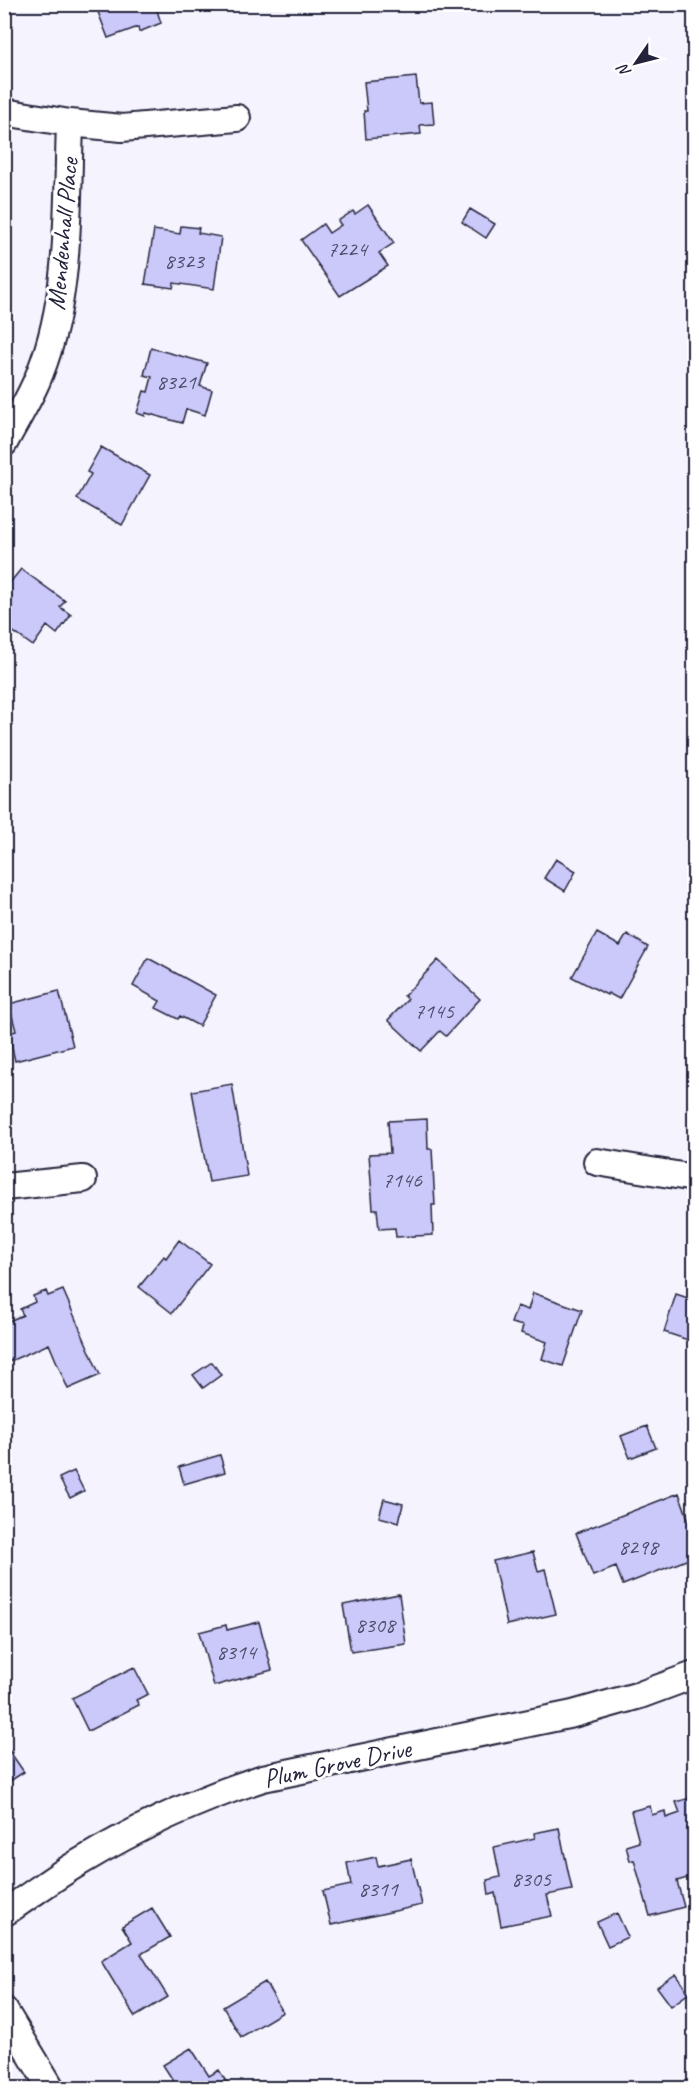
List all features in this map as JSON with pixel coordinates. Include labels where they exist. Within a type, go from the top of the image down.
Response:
[{"type":"street","points":[[4,112],[70,123],[122,128],[237,118]]},
{"type":"street","name":"Mendenhall Place","points":[[4,443],[40,373],[57,316],[65,258],[70,123]]},
{"type":"street","points":[[597,1162],[694,1178]]},
{"type":"street","points":[[4,1187],[83,1179]]},
{"type":"street","name":"Plum Grove Drive","points":[[4,1913],[81,1862],[172,1813],[217,1793],[263,1778],[573,1714],[640,1695],[694,1675]]},
{"type":"street","points":[[4,2010],[51,2088]]},
{"type":"building","points":[[95,4],[155,4],[161,23],[139,32],[138,27],[108,38]]},
{"type":"building","points":[[416,77],[419,103],[432,102],[434,124],[420,125],[421,134],[366,139],[364,111],[367,111],[364,82]]},
{"type":"building","points":[[368,205],[394,243],[379,253],[388,266],[340,296],[301,240],[323,224],[329,233],[341,225],[338,221],[353,211],[355,214]]},
{"type":"building","points":[[470,209],[495,224],[486,238],[462,222]]},
{"type":"building","points":[[181,226],[199,228],[198,233],[221,237],[214,289],[174,283],[173,288],[145,284],[154,230],[180,234]]},
{"type":"building","points":[[151,348],[207,363],[200,386],[212,390],[205,415],[186,409],[182,423],[146,413],[145,416],[137,413],[144,391],[148,392],[152,377],[144,375]]},
{"type":"building","points":[[101,447],[150,475],[122,525],[77,499],[91,474],[87,472]]},
{"type":"building","points":[[21,569],[65,601],[60,607],[71,615],[57,634],[47,626],[33,646],[4,625],[4,598],[8,594],[4,590]]},
{"type":"building","points":[[556,859],[576,871],[565,891],[544,878]]},
{"type":"building","points":[[597,933],[620,946],[627,934],[648,947],[619,999],[572,977]]},
{"type":"building","points":[[148,958],[216,995],[199,1026],[180,1016],[178,1019],[156,1008],[160,1001],[133,986]]},
{"type":"building","points":[[438,960],[480,999],[446,1036],[440,1031],[421,1051],[388,1020],[408,999],[404,996]]},
{"type":"building","points":[[59,991],[73,1046],[15,1061],[9,1033],[16,1031],[9,1004]]},
{"type":"building","points":[[232,1084],[247,1176],[209,1182],[192,1091]]},
{"type":"building","points":[[427,1119],[428,1149],[432,1149],[435,1205],[432,1205],[433,1235],[396,1237],[395,1228],[379,1229],[377,1209],[373,1209],[369,1154],[390,1153],[388,1121]]},
{"type":"building","points":[[179,1240],[210,1264],[172,1313],[139,1287]]},
{"type":"building","points":[[63,1290],[100,1375],[68,1389],[49,1344],[8,1362],[4,1353],[4,1323],[23,1315],[20,1309],[35,1302],[33,1296],[46,1291],[48,1296]]},
{"type":"building","points":[[533,1293],[582,1310],[563,1366],[542,1359],[547,1342],[521,1333],[523,1326],[511,1323],[517,1306],[528,1310]]},
{"type":"building","points":[[676,1294],[694,1300],[694,1342],[664,1332]]},
{"type":"building","points":[[212,1362],[221,1375],[203,1388],[193,1375]]},
{"type":"building","points":[[647,1426],[656,1448],[630,1458],[621,1436]]},
{"type":"building","points":[[220,1455],[225,1472],[184,1484],[179,1467]]},
{"type":"building","points":[[74,1471],[84,1491],[70,1498],[59,1478]]},
{"type":"building","points":[[679,1493],[694,1535],[694,1557],[623,1585],[616,1567],[593,1576],[576,1533]]},
{"type":"building","points":[[384,1499],[403,1504],[399,1522],[379,1517]]},
{"type":"building","points":[[533,1552],[538,1571],[545,1569],[556,1614],[507,1625],[493,1561]]},
{"type":"building","points":[[399,1594],[406,1644],[351,1652],[343,1605]]},
{"type":"building","points":[[259,1622],[272,1670],[214,1686],[199,1632],[226,1625],[227,1630]]},
{"type":"building","points":[[134,1667],[148,1694],[136,1700],[139,1705],[88,1731],[72,1698]]},
{"type":"building","points":[[4,1743],[24,1772],[7,1783],[4,1780]]},
{"type":"building","points":[[694,1797],[694,1876],[677,1881],[684,1907],[650,1916],[634,1860],[630,1861],[626,1846],[639,1842],[631,1811],[650,1806],[652,1815],[665,1811],[666,1818],[680,1813],[676,1802]]},
{"type":"building","points":[[559,1828],[572,1890],[547,1895],[552,1916],[501,1926],[495,1893],[489,1895],[487,1880],[500,1877],[494,1847],[535,1838],[534,1833]]},
{"type":"building","points":[[376,1857],[378,1866],[411,1859],[422,1905],[331,1925],[323,1891],[351,1885],[347,1863]]},
{"type":"building","points":[[152,1908],[170,1937],[141,1954],[168,1997],[135,2017],[101,1961],[132,1942],[122,1926]]},
{"type":"building","points":[[617,1913],[628,1937],[608,1946],[597,1922]]},
{"type":"building","points":[[676,1974],[689,1993],[671,2006],[657,1987]]},
{"type":"building","points":[[265,1982],[283,2012],[241,2037],[223,2007]]},
{"type":"building","points":[[191,2048],[209,2076],[219,2070],[230,2088],[178,2088],[163,2065]]}]
